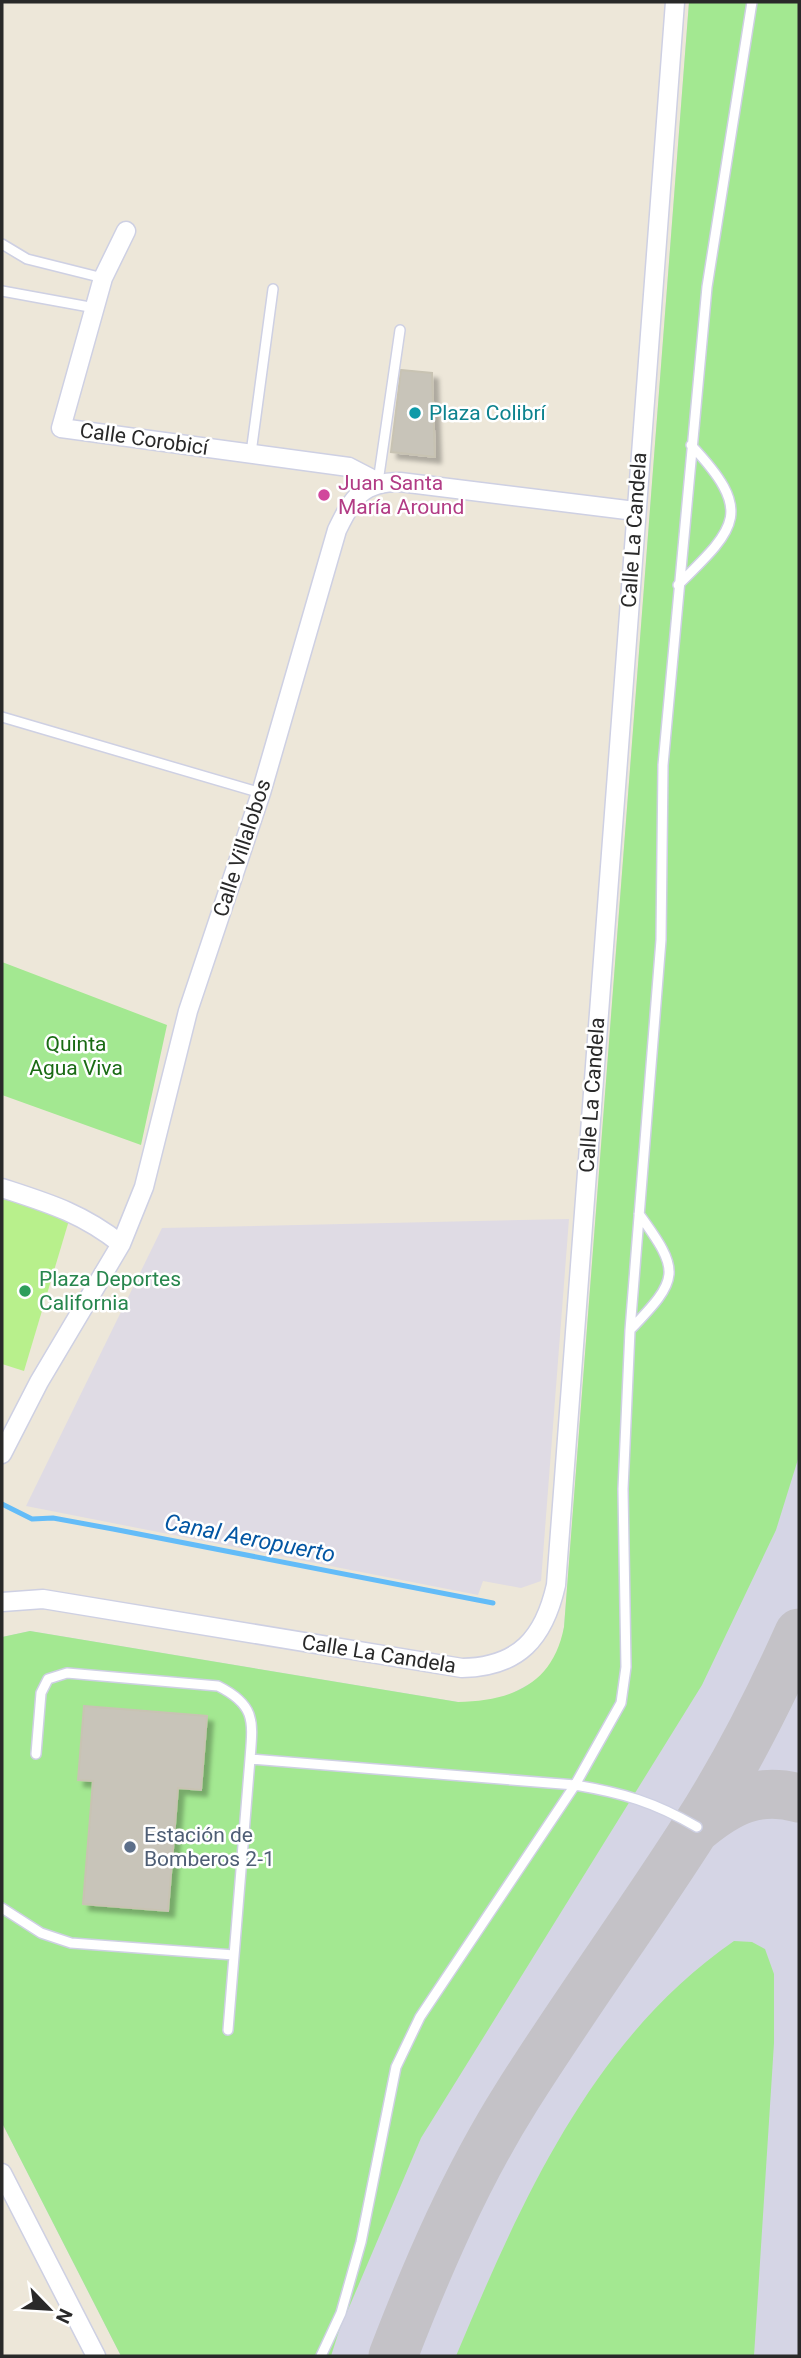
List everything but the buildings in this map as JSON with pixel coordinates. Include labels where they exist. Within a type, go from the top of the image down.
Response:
[{"type":"street","name":"Calle La Candela","points":[[2,1602],[43,1599],[462,1668],[481,1668],[505,1660],[527,1646],[550,1611],[555,1585],[675,2]]},
{"type":"street","name":"Calle Corobicí","points":[[125,231],[103,278],[61,428],[349,467],[378,482]]},
{"type":"street","points":[[378,482],[400,482],[635,511]]},
{"type":"street","name":"Calle Villalobos","points":[[2,1454],[39,1382],[121,1244],[144,1187],[188,1011],[261,793],[337,530],[349,504],[378,482]]},
{"type":"street","points":[[2,1188],[78,1214],[121,1244]]},
{"type":"street","points":[[2,2173],[96,2356]]},
{"type":"lane","points":[[321,2356],[341,2313],[361,2242],[396,2067],[420,2017],[575,1785],[621,1703],[626,1667],[623,1489],[630,1330],[661,940],[663,765],[691,445],[708,287],[752,2]]},
{"type":"lane","points":[[2,244],[27,259],[103,278]]},
{"type":"lane","points":[[251,453],[273,289]]},
{"type":"lane","points":[[2,291],[95,308]]},
{"type":"lane","points":[[378,482],[400,330]]},
{"type":"lane","points":[[678,585],[720,542],[726,533],[732,510],[726,487],[691,445]]},
{"type":"lane","points":[[2,717],[261,793]]},
{"type":"lane","points":[[630,1330],[666,1287],[671,1270],[663,1248],[639,1214]]},
{"type":"lane","points":[[36,1754],[41,1693],[48,1679],[67,1673],[218,1686],[241,1697],[253,1722],[228,2030]]},
{"type":"lane","points":[[250,1759],[575,1785],[627,1794],[663,1807],[697,1827]]},
{"type":"lane","points":[[2,1909],[41,1933],[71,1943],[234,1955]]},
{"type":"shaded area","points":[[689,2],[799,2],[799,2356],[121,2356],[2,2123],[2,1637],[30,1631],[458,1702],[481,1702],[507,1696],[535,1681],[549,1669],[560,1650],[564,1627]]},
{"type":"shaded area","points":[[569,1219],[541,1581],[521,1588],[483,1581],[478,1595],[26,1506],[162,1228]]},
{"type":"green space","points":[[689,2],[799,2],[799,1456],[776,1530],[702,1685],[421,2138],[339,2331],[331,2356],[121,2356],[2,2123],[2,1637],[30,1631],[458,1702],[496,1698],[527,1686],[540,1676],[559,1647],[564,1627]]},
{"type":"green space","name":"Quinta Agua Viva","points":[[2,962],[167,1025],[141,1145],[2,1095]]},
{"type":"green space","name":"Plaza Deportes California","points":[[2,1197],[70,1217],[24,1371],[2,1364]]},
{"type":"green space","points":[[734,1941],[752,1942],[765,1949],[774,1974],[774,2043],[754,2356],[456,2356],[507,2240],[566,2127],[601,2075],[640,2026],[684,1981]]},
{"type":"waterway","name":"Canal Aeropuerto","points":[[2,1504],[32,1519],[53,1518],[493,1603]]},
{"type":"taxiway","points":[[393,2356],[448,2224],[497,2129],[710,1806],[751,1733],[799,1633]]},
{"type":"taxiway","points":[[698,1827],[733,1803],[757,1795],[799,1798]]},
{"type":"place","name":"Plaza Colibrí","points":[[415,413]]},
{"type":"place","name":"Juan Santa María Around","points":[[324,495]]},
{"type":"place","name":"Plaza Deportes California","points":[[25,1291]]},
{"type":"place","name":"Estación de Bomberos 2-1","points":[[130,1847]]}]
